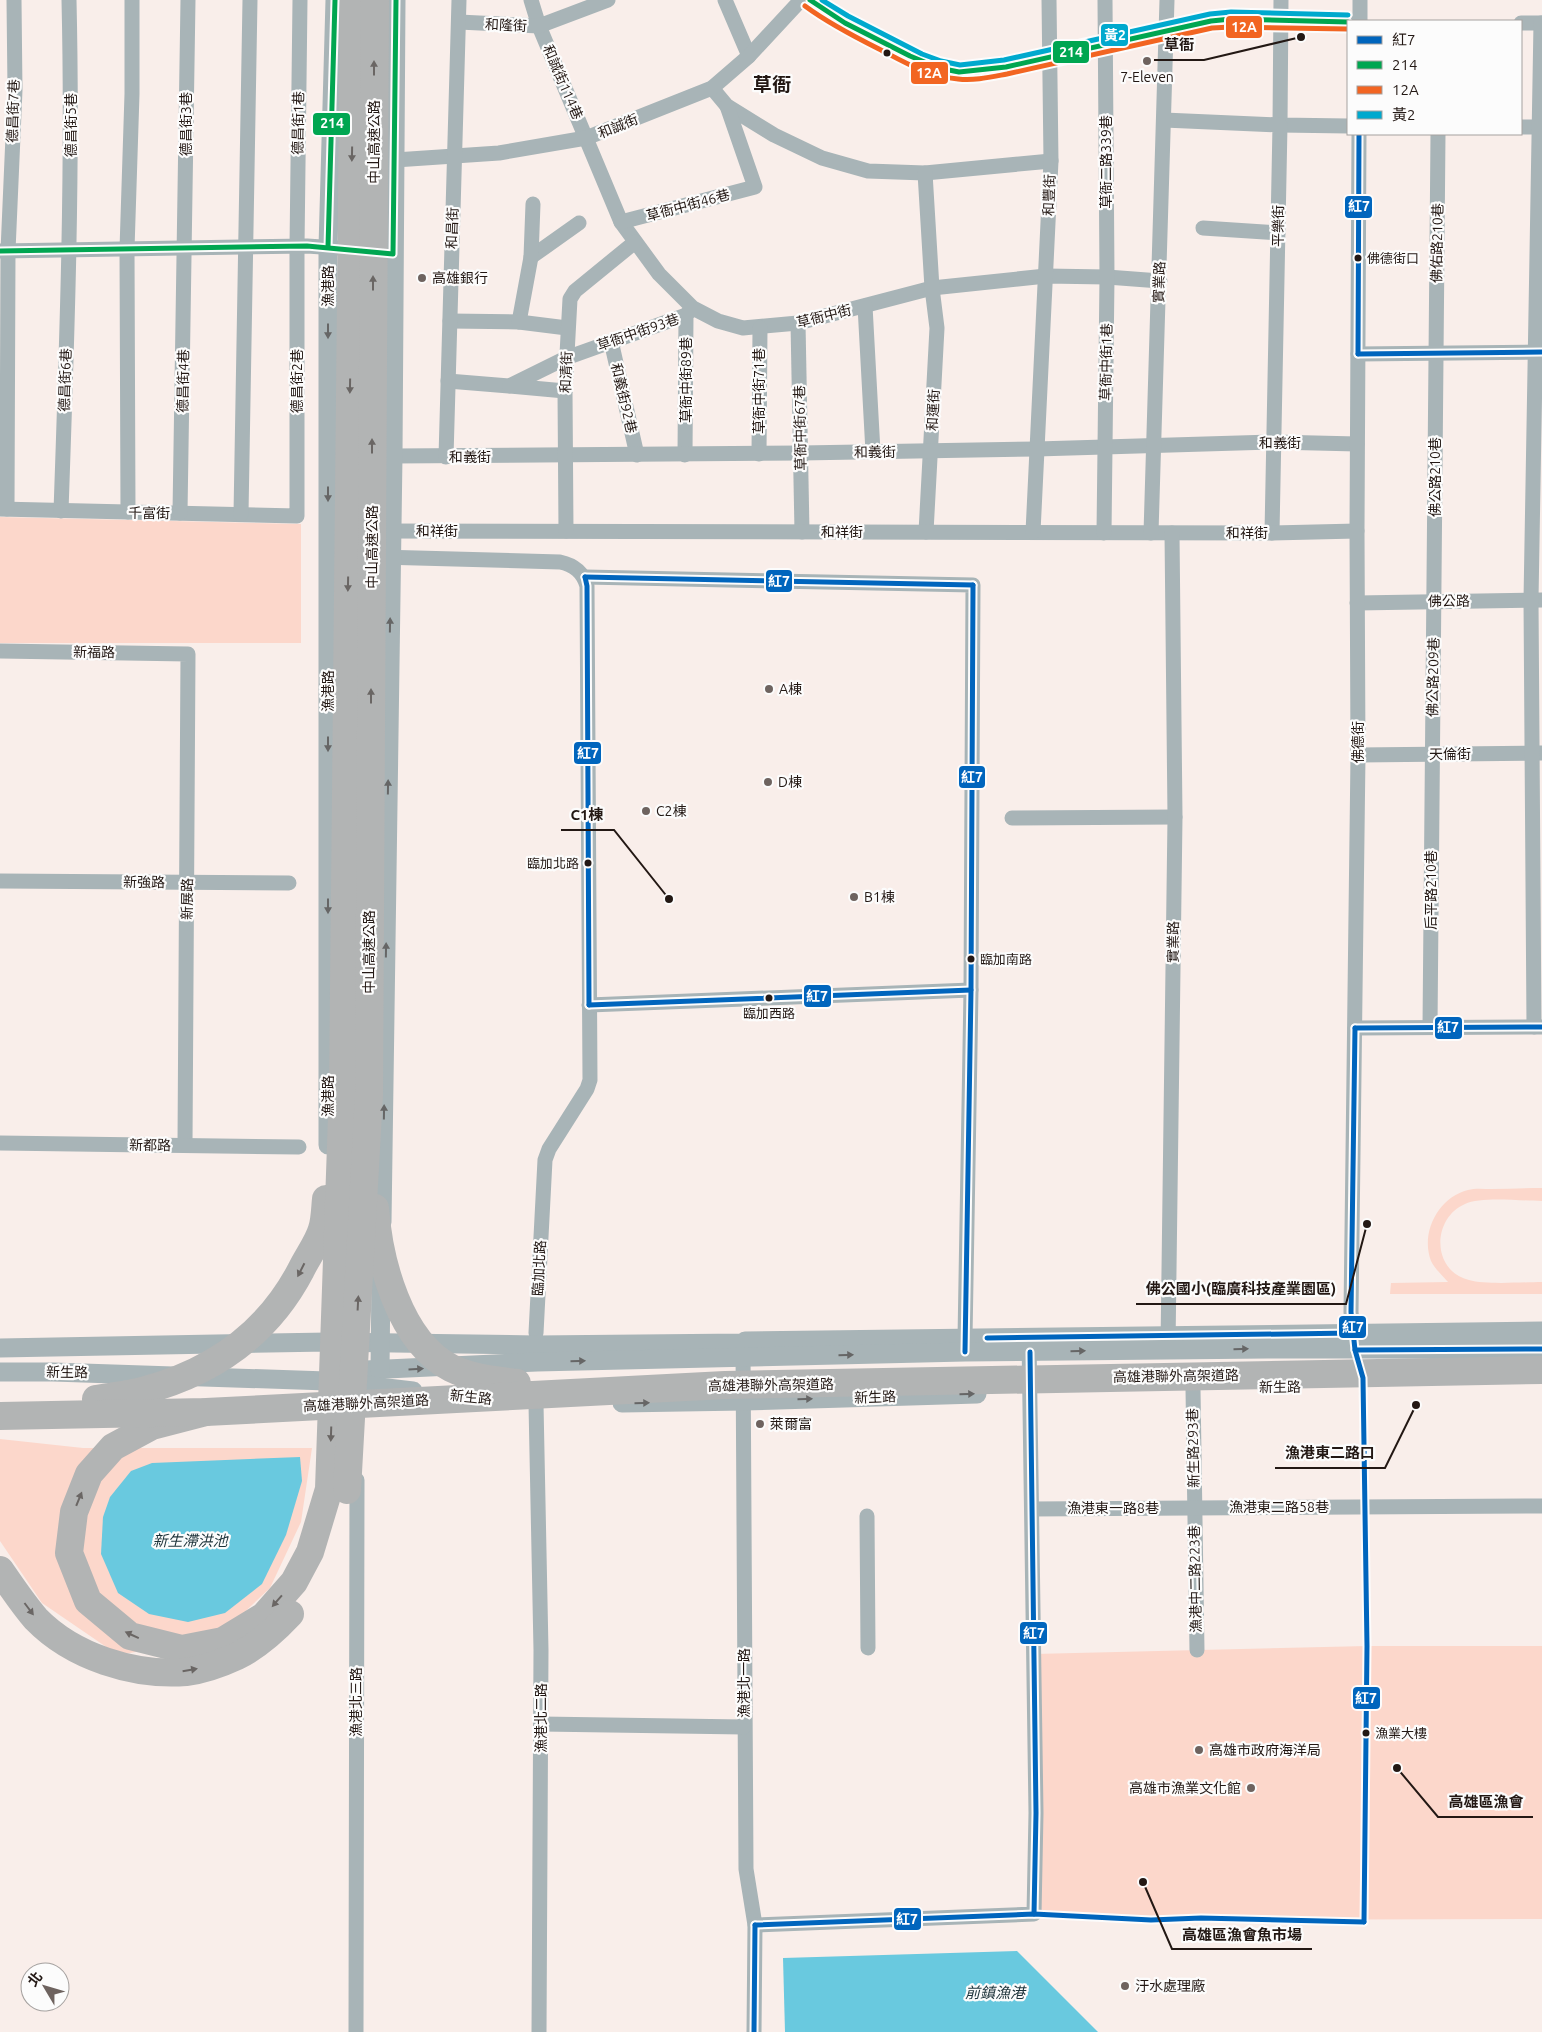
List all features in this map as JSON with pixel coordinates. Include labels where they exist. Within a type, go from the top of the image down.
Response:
[{"type":"highway","name":"中山高速公路","points":[[342,1088],[354,0]]},
{"type":"highway","name":"中山高速公路","points":[[369,1095],[375,0]]},
{"type":"highway","points":[[96,1399],[140,1392],[181,1379],[216,1362],[260,1328],[279,1306],[296,1280],[322,1229],[342,1088]]},
{"type":"highway","points":[[206,1412],[152,1426],[113,1447],[89,1474],[74,1512],[72,1528],[70,1553],[88,1601],[130,1636],[182,1649],[222,1641],[264,1616],[294,1582],[310,1552],[329,1489],[342,1088]]},
{"type":"highway","points":[[369,1095],[377,1231],[391,1291],[405,1322],[428,1351],[450,1368],[478,1378],[518,1383]]},
{"type":"highway","points":[[0,1570],[36,1619],[61,1638],[90,1655],[119,1665],[147,1671],[187,1672],[237,1656],[274,1631],[295,1609],[318,1574],[336,1531],[348,1486],[369,1095]]},
{"type":"highway","name":"高雄港聯外高架道路","points":[[0,1400],[96,1399],[518,1383],[726,1370],[1542,1359]]},
{"type":"highway","name":"高雄港聯外高架道路","points":[[0,1416],[206,1412],[725,1385],[1542,1370]]},
{"type":"street","name":"德昌街7巷","points":[[4,509],[4,251],[15,90],[14,0]]},
{"type":"street","name":"德昌街5巷","points":[[68,0],[71,94],[70,250]]},
{"type":"street","points":[[128,512],[127,249],[132,94],[132,0]]},
{"type":"street","name":"德昌街3巷","points":[[185,248],[188,0]]},
{"type":"street","points":[[241,514],[250,0]]},
{"type":"street","name":"德昌街1巷","points":[[297,247],[300,0]]},
{"type":"street","name":"漁港路","points":[[327,1376],[328,247],[335,0]]},
{"type":"street","points":[[380,1351],[391,531],[394,456],[393,254],[396,0]]},
{"type":"street","name":"和昌街","points":[[446,457],[459,0]]},
{"type":"street","name":"和誠街114巷","points":[[531,0],[538,26],[586,138]]},
{"type":"street","name":"和隆街","points":[[459,22],[508,26],[538,26],[608,0]]},
{"type":"street","points":[[725,0],[749,56]]},
{"type":"street","name":"和誠街","points":[[395,160],[499,153],[586,138],[712,88],[749,56],[801,0]]},
{"type":"street","points":[[810,0],[826,13],[917,60],[937,68],[958,72],[987,70],[1050,58],[1221,20],[1347,22]]},
{"type":"street","points":[[1049,0],[1051,161]]},
{"type":"street","name":"草衙二路339巷","points":[[1105,0],[1106,277]]},
{"type":"street","name":"實業路","points":[[1151,533],[1167,0]]},
{"type":"street","name":"平樂街","points":[[1272,533],[1281,0]]},
{"type":"street","points":[[1360,0],[1360,20]]},
{"type":"street","points":[[1354,1028],[1538,1027],[1537,600],[1541,23],[1522,23]]},
{"type":"street","name":"和豐街","points":[[712,88],[727,106],[774,135],[822,158],[868,171],[924,173],[1051,161],[1033,532]]},
{"type":"street","name":"草衙中街46巷","points":[[621,222],[755,187],[727,106]]},
{"type":"street","points":[[1164,120],[1347,126]]},
{"type":"street","points":[[1522,127],[1541,127]]},
{"type":"street","name":"佛德街","points":[[1353,1336],[1354,1028],[1358,755],[1359,135]]},
{"type":"street","name":"佛佑路210巷","points":[[1436,353],[1438,135]]},
{"type":"street","name":"草衙中街","points":[[586,138],[621,222],[689,312],[743,328],[798,324],[932,288],[1046,276],[1106,277],[1160,281]]},
{"type":"street","name":"和運街","points":[[924,173],[932,288],[937,328],[926,532]]},
{"type":"street","points":[[519,322],[531,257],[532,204]]},
{"type":"street","points":[[531,257],[579,223]]},
{"type":"street","points":[[1203,228],[1278,234]]},
{"type":"street","name":"和清街","points":[[566,531],[565,391],[570,299],[575,291],[635,242]]},
{"type":"street","name":"德昌街2巷","points":[[297,247],[297,516]]},
{"type":"street","points":[[4,251],[328,247],[393,254]]},
{"type":"street","name":"德昌街4巷","points":[[180,513],[185,248]]},
{"type":"street","name":"德昌街6巷","points":[[61,511],[70,250]]},
{"type":"street","name":"草衙中街1巷","points":[[1104,533],[1106,277]]},
{"type":"street","points":[[865,306],[872,452]]},
{"type":"street","name":"草衙中街93巷","points":[[509,386],[566,358],[689,312]]},
{"type":"street","name":"草衙中街89巷","points":[[685,455],[689,312]]},
{"type":"street","points":[[450,321],[519,322],[567,328]]},
{"type":"street","name":"草衙中街67巷","points":[[798,324],[802,532]]},
{"type":"street","name":"草衙中街71巷","points":[[759,454],[760,328]]},
{"type":"street","name":"和義街92巷","points":[[610,340],[637,456]]},
{"type":"street","points":[[1358,354],[1539,352]]},
{"type":"street","name":"佛公路210巷","points":[[1434,601],[1436,353]]},
{"type":"street","points":[[448,381],[565,391]]},
{"type":"street","name":"和義街","points":[[394,456],[637,456],[1105,448],[1274,442],[1357,444]]},
{"type":"street","name":"千富街","points":[[4,509],[297,516]]},
{"type":"street","name":"和祥街","points":[[328,529],[391,531],[1104,533],[1357,531]]},
{"type":"street","name":"實業路","points":[[1168,1337],[1175,817],[1172,533]]},
{"type":"street","points":[[328,556],[560,562],[569,564],[584,577],[973,585],[971,990],[965,1334]]},
{"type":"street","name":"臨加北路","points":[[536,1339],[545,1160],[549,1149],[587,1090],[590,1080],[587,596],[584,577]]},
{"type":"street","name":"佛公路","points":[[1357,603],[1537,600]]},
{"type":"street","name":"佛公路209巷","points":[[1432,754],[1434,601]]},
{"type":"street","name":"新福路","points":[[0,651],[188,654]]},
{"type":"street","name":"新展路","points":[[185,1145],[188,654]]},
{"type":"street","name":"天倫街","points":[[1358,755],[1537,753]]},
{"type":"street","name":"后平路210巷","points":[[1430,1027],[1432,754]]},
{"type":"street","points":[[1012,818],[1175,817]]},
{"type":"street","name":"新強路","points":[[0,880],[289,883]]},
{"type":"street","points":[[589,1005],[971,990]]},
{"type":"street","name":"新都路","points":[[0,1142],[299,1147]]},
{"type":"street","name":"新生路","points":[[1168,1337],[1353,1336],[1542,1324]]},
{"type":"street","name":"新生路","points":[[357,1378],[380,1351],[536,1339],[743,1344],[1353,1336],[1542,1331]]},
{"type":"street","name":"新生路","points":[[0,1338],[328,1339],[380,1351],[537,1362],[743,1344],[745,1341],[965,1334],[1030,1339]]},
{"type":"street","name":"新生路","points":[[1353,1336],[1542,1349]]},
{"type":"street","name":"新生路","points":[[0,1348],[328,1339]]},
{"type":"street","points":[[755,1925],[1034,1914],[1036,1813],[1030,1339]]},
{"type":"street","name":"漁港北一路","points":[[743,1344],[746,1869],[755,1925],[754,2032]]},
{"type":"street","name":"新生路","points":[[0,1362],[54,1361],[357,1378],[536,1404],[744,1402],[1542,1380]]},
{"type":"street","name":"新生路","points":[[0,1372],[327,1376]]},
{"type":"street","name":"漁港北三路","points":[[356,2032],[357,1378]]},
{"type":"street","name":"新生路293巷","points":[[1193,1389],[1194,1508]]},
{"type":"street","name":"漁港北二路","points":[[536,1404],[542,1650],[539,2032]]},
{"type":"street","name":"漁港東二路58巷","points":[[1194,1508],[1542,1506]]},
{"type":"street","name":"漁港東一路8巷","points":[[1032,1509],[1194,1508]]},
{"type":"street","name":"漁港中二路223巷","points":[[1194,1508],[1197,1650]]},
{"type":"street","points":[[868,1516],[868,1648]]},
{"type":"street","points":[[541,1724],[744,1727]]},
{"type":"shaded area","points":[[0,517],[301,524],[301,643],[0,643]]},
{"type":"shaded area","points":[[1542,1188],[1542,1201],[1481,1200],[1465,1204],[1454,1211],[1446,1221],[1440,1244],[1442,1256],[1457,1275],[1476,1282],[1542,1282],[1542,1294],[1390,1294],[1391,1283],[1448,1282],[1431,1261],[1428,1239],[1435,1217],[1448,1200],[1458,1194],[1474,1189]]},
{"type":"shaded area","points":[[0,1439],[83,1448],[312,1448],[301,1522],[270,1588],[217,1638],[118,1655],[42,1603],[0,1541]]},
{"type":"shaded area","points":[[1367,1646],[1542,1646],[1542,1919],[1151,1920],[1034,1914],[1034,1654]]},
{"type":"water","name":"新生滯洪池","points":[[300,1457],[302,1481],[286,1535],[262,1584],[225,1613],[188,1622],[149,1614],[118,1593],[101,1554],[103,1517],[110,1497],[131,1471],[152,1463]]},
{"type":"water","name":"前鎮漁港","points":[[1017,1951],[1098,2032],[785,2032],[783,1958]]},
{"type":"transit line","name":"214","points":[[328,247],[335,0]]},
{"type":"transit line","name":"214","points":[[0,251],[307,246],[393,254],[396,0]]},
{"type":"transit line","name":"214","points":[[810,0],[845,23],[910,56],[939,68],[959,72],[1006,67],[1211,21],[1231,19],[1347,22]]},
{"type":"transit line","name":"黃2","points":[[822,0],[848,16],[922,54],[960,65],[1004,60],[1210,14],[1231,12],[1348,15]]},
{"type":"transit line","name":"12A","points":[[805,6],[841,29],[907,64],[947,78],[964,79],[1007,74],[1212,28],[1347,29]]},
{"type":"transit line","name":"紅7","points":[[1358,354],[1359,135]]},
{"type":"transit line","name":"紅7","points":[[1358,354],[1542,352]]},
{"type":"transit line","name":"紅7","points":[[585,577],[587,586],[589,1005]]},
{"type":"transit line","name":"紅7","points":[[585,577],[973,585]]},
{"type":"transit line","name":"紅7","points":[[965,1352],[971,990],[973,585]]},
{"type":"transit line","name":"紅7","points":[[589,1005],[971,990]]},
{"type":"transit line","name":"紅7","points":[[1355,1028],[1542,1027]]},
{"type":"transit line","name":"紅7","points":[[1355,1028],[1351,1312],[1355,1350],[1363,1378],[1367,1646],[1364,1922]]},
{"type":"transit line","name":"紅7","points":[[987,1338],[1353,1333]]},
{"type":"transit line","name":"紅7","points":[[1355,1350],[1542,1349]]},
{"type":"transit line","name":"紅7","points":[[1030,1352],[1036,1813],[1034,1914]]},
{"type":"transit line","name":"紅7","points":[[755,1925],[1034,1914],[1151,1920],[1201,1918],[1364,1922]]},
{"type":"transit line","name":"紅7","points":[[754,2032],[755,1925]]},
{"type":"place","name":"草衙","points":[[1301,37]]},
{"type":"place","name":"7-Eleven","points":[[1147,61]]},
{"type":"place","name":"佛德街口","points":[[1358,258]]},
{"type":"place","name":"高雄銀行","points":[[422,278]]},
{"type":"place","name":"A棟","points":[[769,689]]},
{"type":"place","name":"D棟","points":[[768,782]]},
{"type":"place","name":"C2棟","points":[[646,811]]},
{"type":"place","name":"臨加北路","points":[[588,863]]},
{"type":"place","name":"B1棟","points":[[854,897]]},
{"type":"place","name":"C1棟","points":[[669,899]]},
{"type":"place","name":"臨加南路","points":[[971,959]]},
{"type":"place","name":"臨加西路","points":[[769,998]]},
{"type":"place","name":"佛公國小(臨廣科技產業園區)","points":[[1367,1224]]},
{"type":"place","name":"漁港東二路口","points":[[1416,1405]]},
{"type":"place","name":"萊爾富","points":[[760,1424]]},
{"type":"place","name":"漁業大樓","points":[[1366,1733]]},
{"type":"place","name":"高雄市政府海洋局","points":[[1199,1750]]},
{"type":"place","name":"高雄區漁會","points":[[1397,1768]]},
{"type":"place","name":"高雄市漁業文化館","points":[[1251,1788]]},
{"type":"place","name":"高雄區漁會魚市場","points":[[1143,1882]]},
{"type":"place","name":"汙水處理廠","points":[[1125,1986]]},
{"type":"district","name":"草衙","points":[[772,84]]}]
